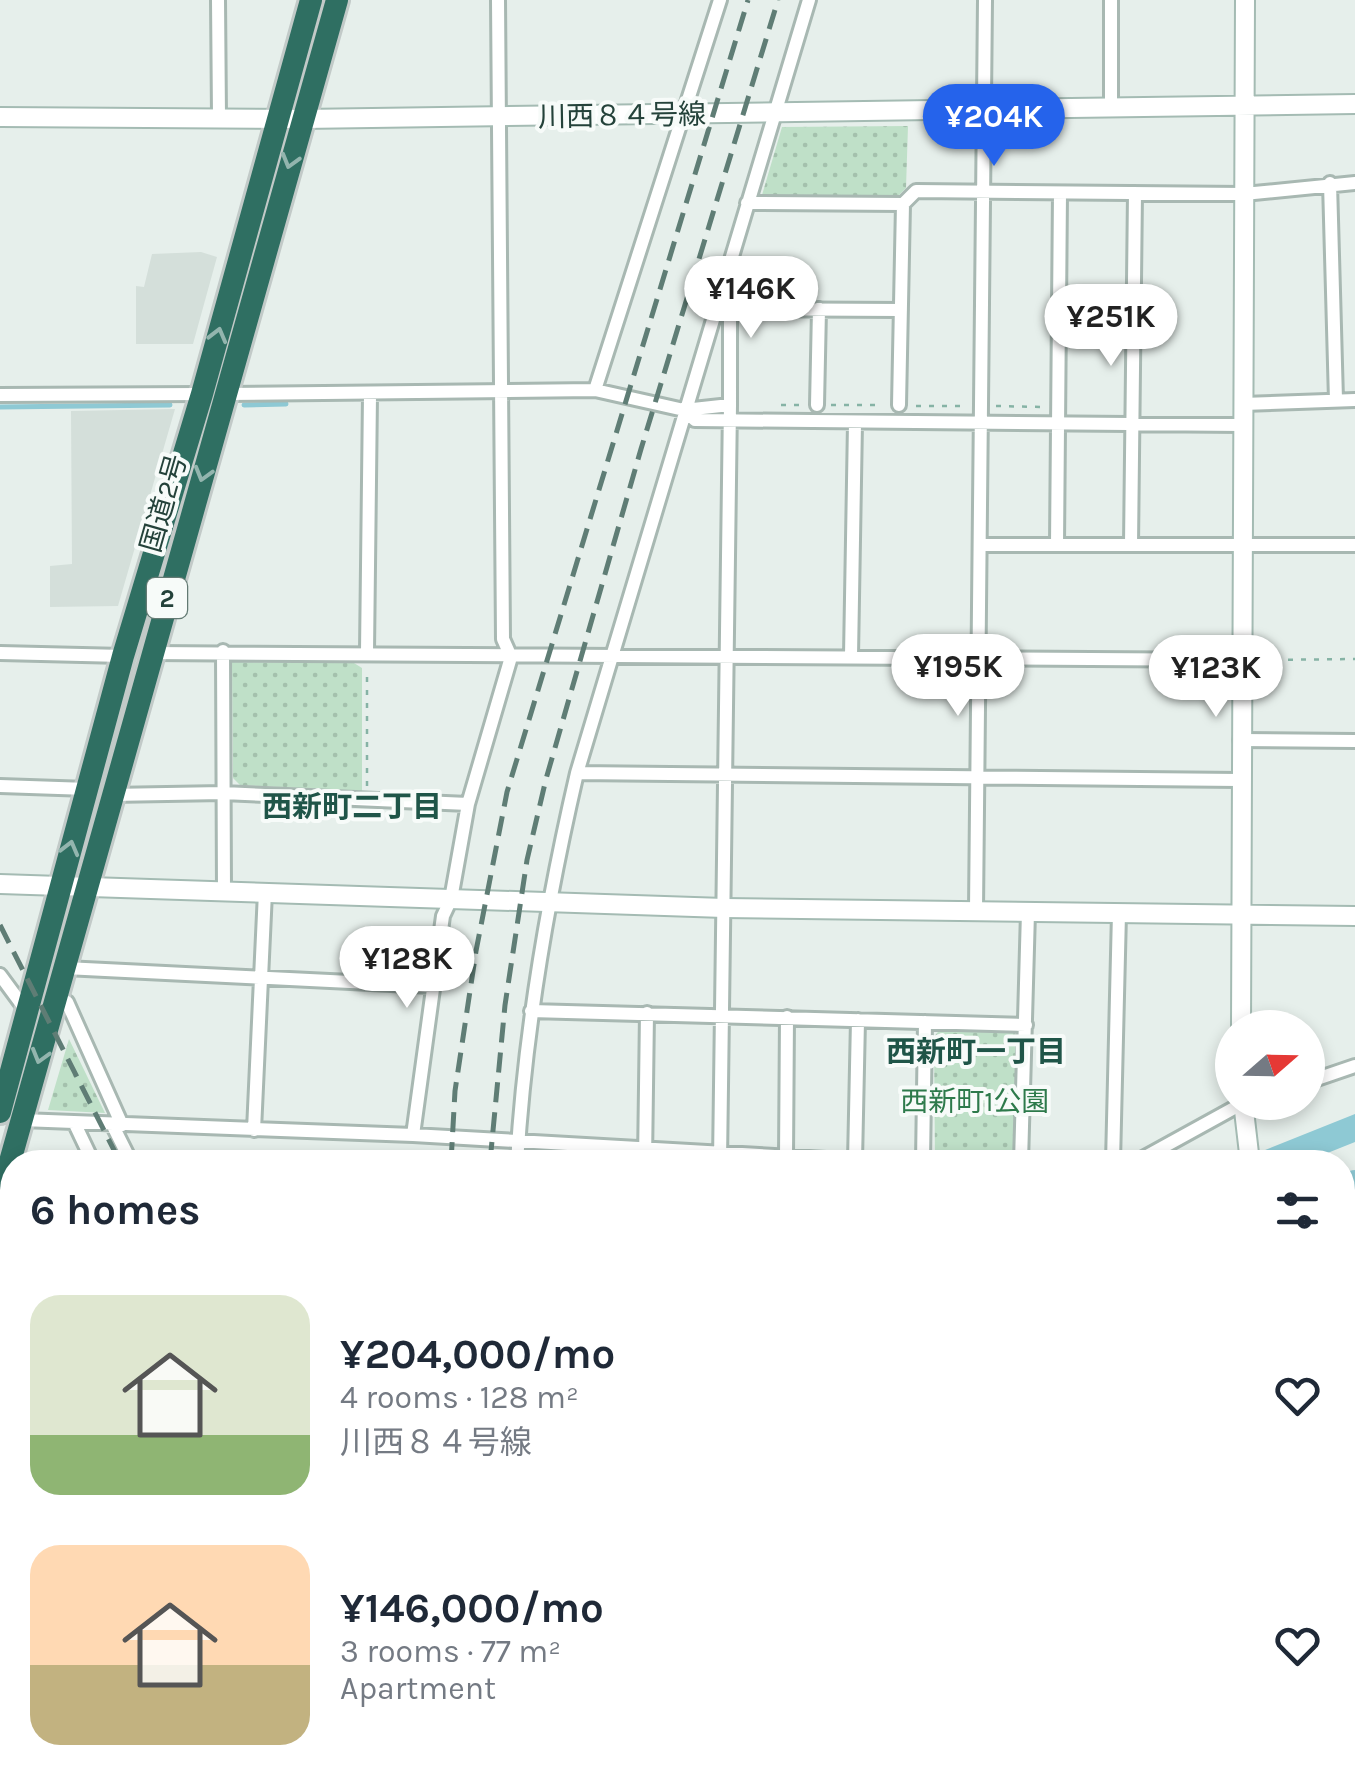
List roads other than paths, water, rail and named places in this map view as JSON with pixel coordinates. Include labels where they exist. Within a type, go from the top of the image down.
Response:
[{"type":"highway","name":"国道2号","points":[[11,1116],[57,997],[226,394],[291,118],[311,0]]},
{"type":"highway","name":"国道2号","points":[[6,1150],[28,1013],[123,656],[291,118],[337,0]]},
{"type":"street","points":[[218,0],[219,116]]},
{"type":"street","points":[[413,1135],[443,916],[451,900],[468,804],[511,657],[503,639],[498,0]]},
{"type":"street","points":[[596,390],[720,0]]},
{"type":"street","points":[[518,1150],[531,1010],[547,901],[577,774],[809,0]]},
{"type":"street","points":[[976,910],[985,0]]},
{"type":"street","points":[[1110,106],[1111,0]]},
{"type":"street","points":[[1242,1010],[1239,780],[1245,0]]},
{"type":"street","name":"川西８４号線","points":[[0,117],[684,115],[1355,104]]},
{"type":"street","points":[[899,406],[903,204],[916,191],[1244,194],[1355,182]]},
{"type":"street","points":[[1330,183],[1336,400]]},
{"type":"street","points":[[1056,545],[1060,193]]},
{"type":"street","points":[[1131,545],[1134,193]]},
{"type":"street","points":[[747,203],[903,204]]},
{"type":"street","points":[[720,1150],[730,421],[730,309],[722,286]]},
{"type":"street","points":[[730,309],[901,310]]},
{"type":"street","points":[[817,405],[819,309]]},
{"type":"street","points":[[226,394],[596,390],[684,410],[730,405]]},
{"type":"street","points":[[0,395],[202,394]]},
{"type":"street","points":[[367,652],[370,395]]},
{"type":"street","points":[[1243,404],[1355,400]]},
{"type":"street","points":[[684,410],[695,420],[730,421],[1242,425]]},
{"type":"street","points":[[852,656],[855,423]]},
{"type":"street","points":[[981,544],[1355,545]]},
{"type":"street","points":[[223,651],[224,891]]},
{"type":"street","points":[[0,653],[123,656]]},
{"type":"street","points":[[151,653],[1241,660]]},
{"type":"street","points":[[1240,740],[1355,742]]},
{"type":"street","points":[[577,774],[1239,780]]},
{"type":"street","points":[[0,786],[88,790]]},
{"type":"street","points":[[111,796],[223,793],[468,804]]},
{"type":"street","points":[[0,884],[724,908],[1355,916]]},
{"type":"street","points":[[254,1130],[265,892]]},
{"type":"street","points":[[1021,1150],[1028,912]]},
{"type":"street","points":[[1113,1150],[1119,913]]},
{"type":"street","points":[[65,968],[431,986]]},
{"type":"street","points":[[0,975],[28,1013]]},
{"type":"street","points":[[57,997],[67,1002],[127,1150]]},
{"type":"street","points":[[531,1010],[1026,1025]]},
{"type":"street","points":[[646,1150],[647,1014]]},
{"type":"street","points":[[786,1150],[787,1017]]},
{"type":"street","points":[[856,1150],[858,1020]]},
{"type":"street","points":[[922,1150],[925,1022]]},
{"type":"street","points":[[1325,1076],[1355,1066]]},
{"type":"street","points":[[11,1116],[117,1125],[413,1135],[593,1150]]},
{"type":"street","points":[[1160,1150],[1218,1120]]},
{"type":"street","points":[[1245,1120],[1249,1150]]},
{"type":"street","points":[[74,1122],[87,1150]]},
{"type":"water","points":[[1355,1114],[1355,1142],[1335,1150],[1265,1150]]},
{"type":"waterway","points":[[244,405],[286,404]]},
{"type":"waterway","points":[[0,407],[170,405]]},
{"type":"railway","points":[[452,1150],[455,1091],[476,951],[507,792],[748,0]]},
{"type":"railway","points":[[491,1150],[505,1005],[527,860],[546,779],[641,449],[778,0]]},
{"type":"railway","points":[[0,925],[114,1150]]},
{"type":"district","name":"西新町二丁目","points":[[352,807]]},
{"type":"district","name":"西新町一丁目","points":[[976,1052]]},
{"type":"park label","name":"西新町1公園","points":[[975,1101]]}]
